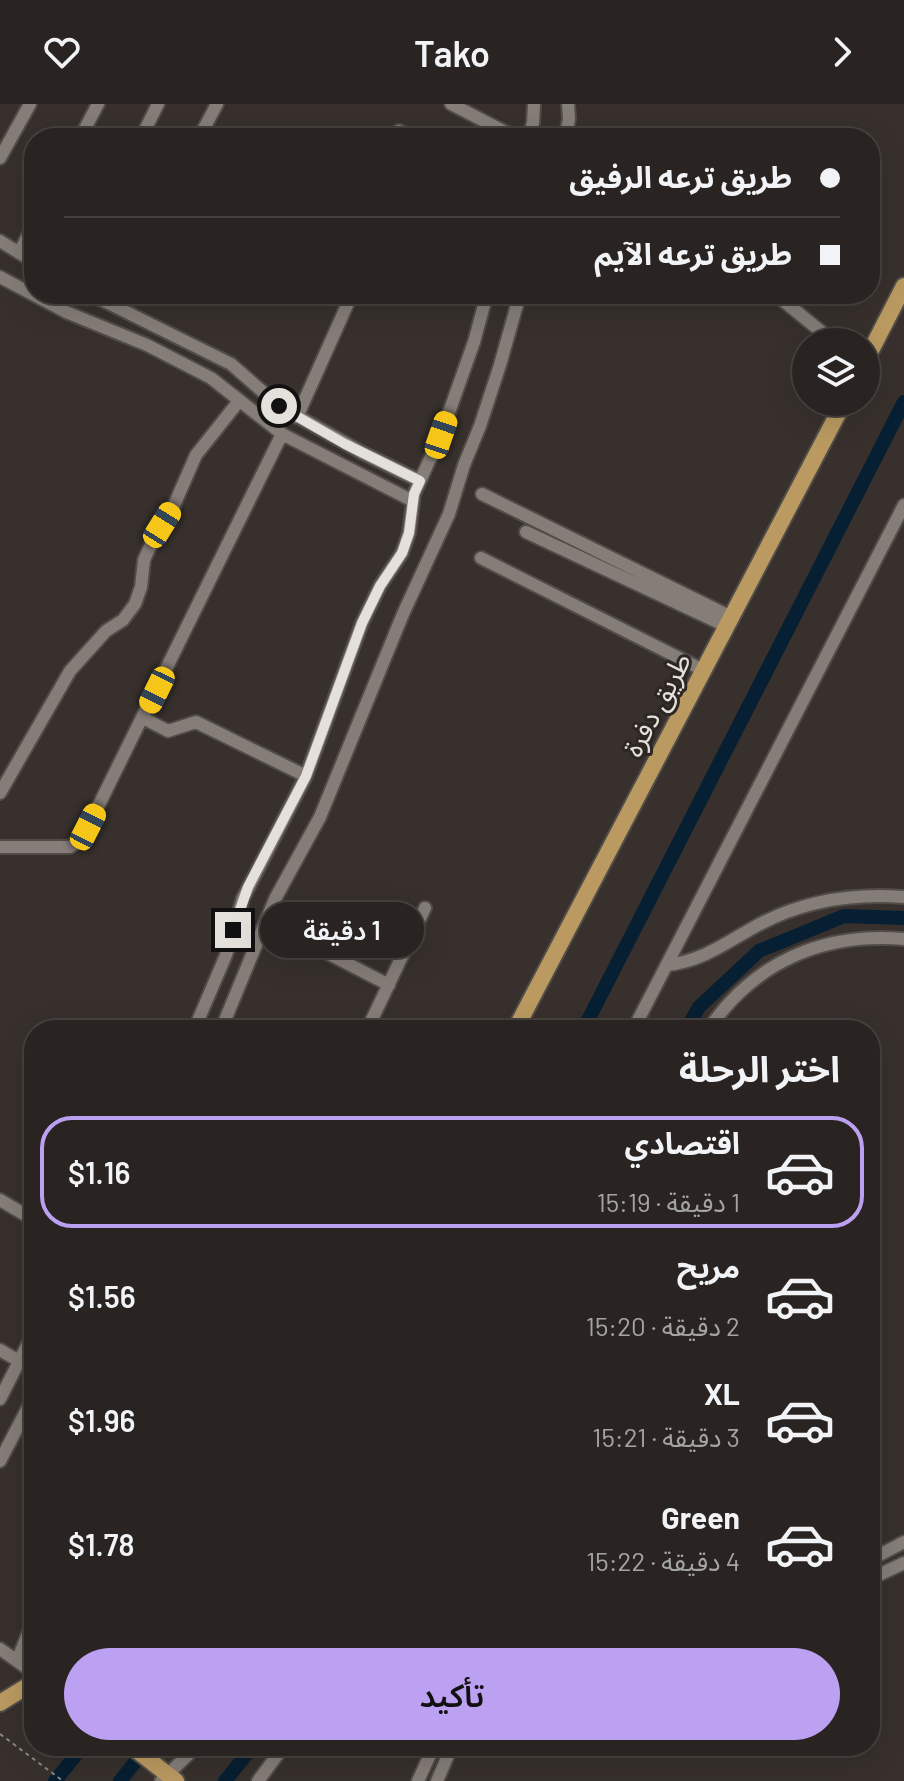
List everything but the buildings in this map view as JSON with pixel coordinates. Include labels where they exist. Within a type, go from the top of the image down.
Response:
[{"type":"main road","points":[[880,333],[904,286]]},
{"type":"main road","name":"طريق دفرة","points":[[520,1020],[837,416]]},
{"type":"main road","points":[[0,1703],[24,1688]]},
{"type":"main road","points":[[143,1756],[166,1776]]},
{"type":"street","points":[[0,158],[30,104]]},
{"type":"street","points":[[85,128],[98,104]]},
{"type":"street","points":[[146,128],[158,104]]},
{"type":"street","points":[[204,128],[217,104]]},
{"type":"street","points":[[451,104],[498,128]]},
{"type":"street","points":[[531,128],[534,104]]},
{"type":"street","points":[[566,128],[568,104]]},
{"type":"street","points":[[0,241],[24,256]]},
{"type":"street","points":[[19,253],[24,243]]},
{"type":"street","points":[[0,277],[24,290]]},
{"type":"street","points":[[51,304],[211,378],[282,434],[413,501]]},
{"type":"street","points":[[108,304],[231,364],[279,406],[420,481]]},
{"type":"street","points":[[297,417],[348,304]]},
{"type":"street","points":[[198,1020],[226,955],[243,898],[306,776],[362,623],[406,543],[413,501],[441,435],[484,304]]},
{"type":"street","points":[[225,1020],[275,899],[320,817],[403,614],[449,514],[500,365],[517,304]]},
{"type":"street","points":[[787,304],[817,328]]},
{"type":"street","points":[[0,793],[70,671],[106,631],[123,620],[135,604],[141,587],[144,560],[172,510],[196,455],[239,401]]},
{"type":"street","points":[[0,847],[70,847],[80,840],[282,434]]},
{"type":"street","points":[[482,494],[729,622]]},
{"type":"street","points":[[638,1020],[904,505]]},
{"type":"street","points":[[526,532],[729,622]]},
{"type":"street","points":[[481,558],[703,670]]},
{"type":"street","points":[[143,718],[168,731],[196,722],[306,776]]},
{"type":"street","points":[[667,965],[698,959],[757,926],[800,907],[855,897],[904,897]]},
{"type":"street","points":[[372,1020],[425,908]]},
{"type":"street","points":[[267,922],[389,985]]},
{"type":"street","points":[[716,1020],[746,987],[778,963],[810,948],[846,940],[904,939]]},
{"type":"street","points":[[0,1200],[24,1214]]},
{"type":"street","points":[[0,1350],[19,1361]]},
{"type":"street","points":[[0,1399],[24,1351]]},
{"type":"street","points":[[0,1461],[24,1415]]},
{"type":"street","points":[[880,1555],[904,1542]]},
{"type":"street","points":[[880,1574],[904,1563]]},
{"type":"street","points":[[17,1661],[24,1644]]},
{"type":"street","points":[[0,1649],[24,1666]]},
{"type":"street","points":[[166,1776],[187,1756]]},
{"type":"street","points":[[258,1781],[277,1756]]},
{"type":"street","points":[[418,1781],[429,1756]]},
{"type":"street","points":[[437,1781],[448,1756]]},
{"type":"path","points":[[0,1734],[24,1752]]},
{"type":"path","points":[[29,1756],[63,1781]]},
{"type":"waterway","points":[[588,1020],[904,402]]},
{"type":"waterway","points":[[692,1020],[699,1007],[759,951],[844,916],[904,918]]},
{"type":"waterway","points":[[55,1781],[75,1756]]},
{"type":"waterway","points":[[120,1781],[140,1756]]},
{"type":"waterway","points":[[225,1781],[245,1756]]},
{"type":"route","points":[[233,930],[248,887],[306,776],[362,623],[380,586],[402,553],[412,521],[414,494],[420,481],[345,444],[279,406]]}]
